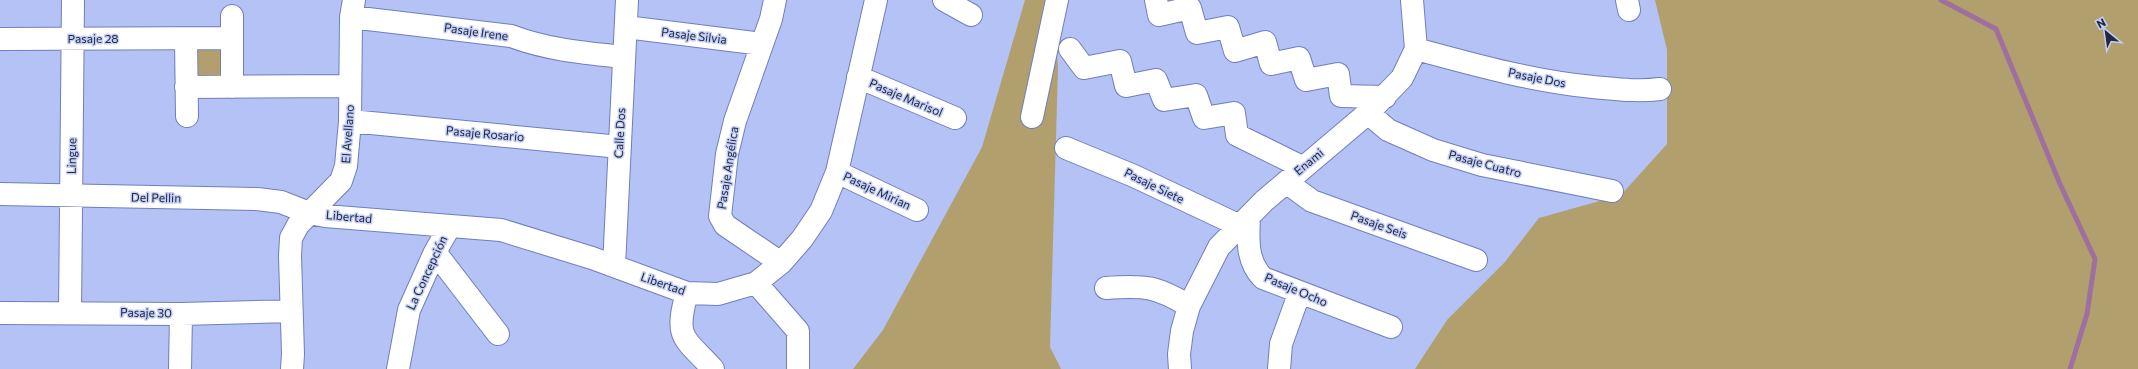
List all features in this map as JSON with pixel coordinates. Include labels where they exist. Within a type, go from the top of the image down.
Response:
[{"type":"street","name":"Lingue","points":[[70,312],[74,39],[73,0]]},
{"type":"street","name":"Calle Dos","points":[[614,266],[627,0]]},
{"type":"street","name":"Pasaje Angélica","points":[[775,0],[771,19],[735,121],[727,154],[720,216],[725,225],[781,263]]},
{"type":"street","name":"Libertad","points":[[309,213],[506,231],[614,266],[687,294],[718,294],[756,282],[781,263],[802,239],[821,211],[837,172],[876,0]]},
{"type":"street","points":[[944,0],[971,15]]},
{"type":"street","points":[[1032,117],[1057,0]]},
{"type":"street","points":[[1156,0],[1159,15],[1190,8],[1197,33],[1228,26],[1235,51],[1265,42],[1271,64],[1299,58],[1306,80],[1338,74],[1341,96],[1385,97]]},
{"type":"street","points":[[1412,0],[1416,49]]},
{"type":"street","name":"Pasaje Irene","points":[[353,8],[511,36],[536,45],[557,50],[624,57]]},
{"type":"street","name":"El Avellano","points":[[292,369],[291,238],[298,225],[341,181],[346,166],[350,121],[353,8]]},
{"type":"street","points":[[232,16],[232,87]]},
{"type":"street","name":"Pasaje Silvia","points":[[626,27],[762,44]]},
{"type":"street","name":"Pasaje 28","points":[[0,39],[232,38]]},
{"type":"street","points":[[186,39],[187,116]]},
{"type":"street","name":"Pasaje Seis","points":[[1070,48],[1084,68],[1120,61],[1126,86],[1156,80],[1164,100],[1196,94],[1204,118],[1234,113],[1237,135],[1294,174],[1312,201],[1476,260]]},
{"type":"street","name":"Enami","points":[[1180,369],[1182,331],[1189,306],[1219,247],[1294,174],[1368,113],[1385,97],[1402,78],[1416,49]]},
{"type":"street","name":"Pasaje Dos","points":[[1416,49],[1490,69],[1552,83],[1639,92],[1660,89]]},
{"type":"street","name":"Pasaje Marisol","points":[[858,77],[954,118]]},
{"type":"street","points":[[186,87],[350,86]]},
{"type":"street","name":"Pasaje Cuatro","points":[[1368,113],[1388,130],[1433,150],[1490,167],[1612,191]]},
{"type":"street","name":"Pasaje Rosario","points":[[350,121],[620,146]]},
{"type":"street","name":"Pasaje Siete","points":[[1066,148],[1245,221]]},
{"type":"street","name":"Pasaje Mirian","points":[[837,172],[916,210]]},
{"type":"street","name":"Del Pellin","points":[[0,194],[257,199],[282,202],[309,213]]},
{"type":"street","name":"Pasaje Ocho","points":[[1245,221],[1249,252],[1255,270],[1263,278],[1299,294],[1391,327]]},
{"type":"street","name":"La Concepción","points":[[398,369],[409,310],[435,252],[450,226]]},
{"type":"street","points":[[435,252],[498,334]]},
{"type":"street","points":[[756,282],[798,331],[798,369]]},
{"type":"street","points":[[1106,288],[1139,285],[1168,293],[1189,306]]},
{"type":"street","points":[[687,294],[681,315],[680,327],[683,336],[713,369]]},
{"type":"street","points":[[1279,369],[1281,344],[1299,294]]},
{"type":"street","name":"Pasaje 30","points":[[0,312],[181,314],[291,311]]},
{"type":"street","points":[[180,369],[181,314]]},
{"type":"shaded area","points":[[1025,0],[1053,0],[1058,68],[1050,347],[1061,369],[853,369],[883,330],[982,147]]},
{"type":"shaded area","points":[[1655,0],[2138,0],[2138,369],[1415,369],[1447,320],[1504,263],[1539,218],[1621,195],[1667,144],[1667,50]]},
{"type":"shaded area","points":[[226,47],[227,81],[197,81],[196,48]]},
{"type":"waterway","points":[[1941,0],[1996,29],[2060,184],[2095,259],[2087,314],[2070,369]]}]
